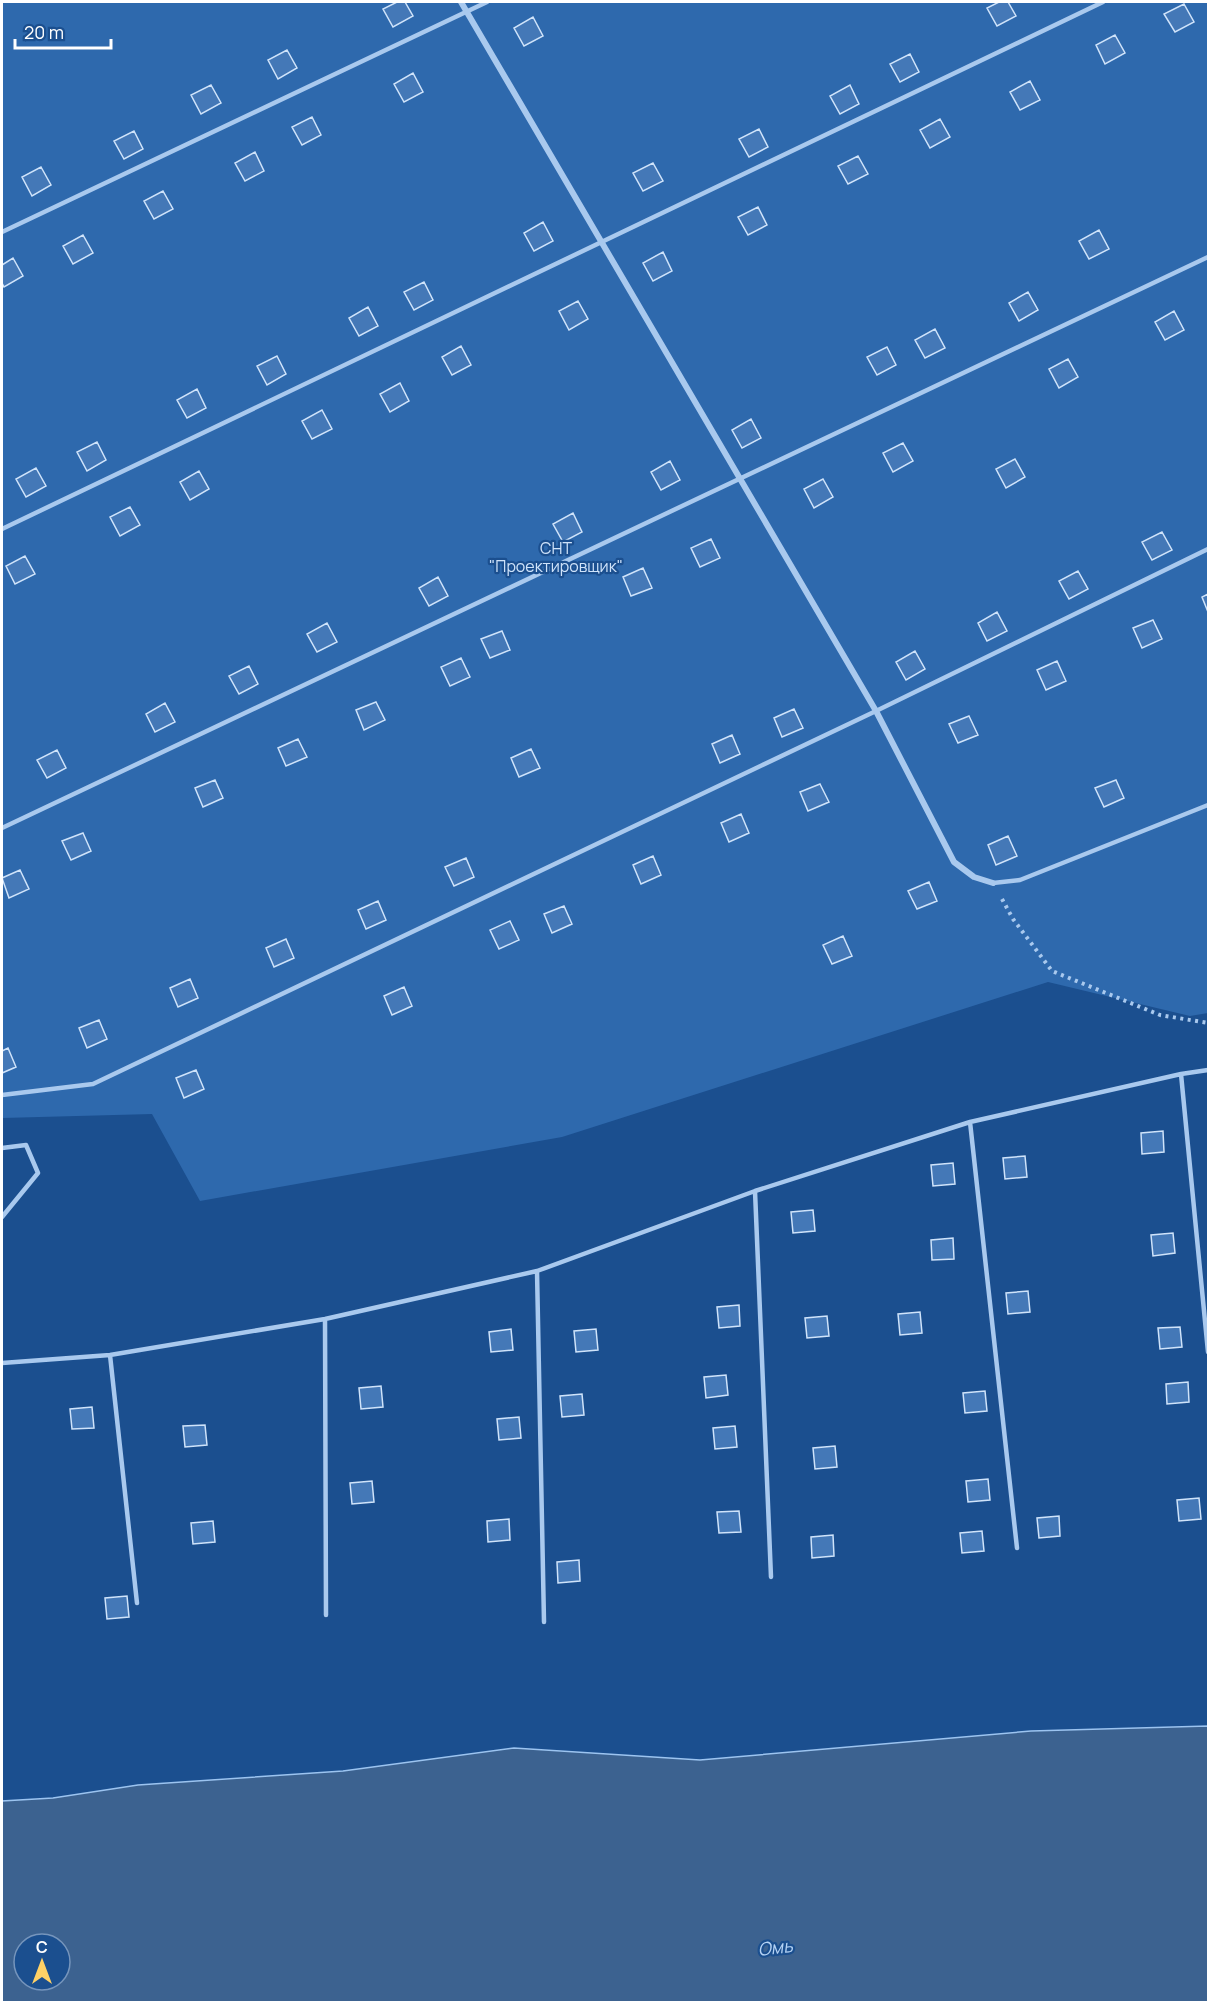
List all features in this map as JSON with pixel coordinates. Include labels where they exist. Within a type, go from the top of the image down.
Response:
[{"type":"street","points":[[461,2],[876,711],[954,862],[974,877],[993,883]]},
{"type":"lane","points":[[2,232],[487,2]]},
{"type":"lane","points":[[2,529],[1102,2]]},
{"type":"lane","points":[[2,828],[1209,257]]},
{"type":"lane","points":[[2,1095],[93,1084],[876,711],[1209,549]]},
{"type":"lane","points":[[993,883],[1020,880],[1209,806]]},
{"type":"lane","points":[[2,1364],[110,1355],[325,1319],[537,1272],[755,1191],[970,1122],[1181,1074],[1209,1070]]},
{"type":"lane","points":[[1181,1074],[1209,1352]]},
{"type":"lane","points":[[970,1122],[1017,1548]]},
{"type":"lane","points":[[2,1148],[26,1145],[38,1173],[2,1217]]},
{"type":"lane","points":[[755,1191],[771,1577]]},
{"type":"lane","points":[[537,1272],[544,1622]]},
{"type":"lane","points":[[325,1319],[326,1614]]},
{"type":"lane","points":[[110,1355],[137,1603]]},
{"type":"path","points":[[993,883],[1012,919],[1052,971],[1160,1015],[1209,1023]]},
{"type":"green space","name":"СНТ \"Проектировщик\"","points":[[2,2],[1208,2],[1208,1013],[1190,1016],[1048,982],[562,1137],[200,1201],[152,1114],[2,1118]]},
{"type":"water","name":"Омь","points":[[1208,1726],[1208,2002],[2,2002],[2,1801],[53,1798],[138,1785],[343,1771],[514,1748],[700,1760],[1031,1731]]},
{"type":"building","points":[[397,2],[405,2],[413,16],[393,27],[383,9]]},
{"type":"building","points":[[999,2],[1008,2],[1016,16],[997,26],[987,8]]},
{"type":"building","points":[[1184,4],[1194,22],[1175,32],[1164,14]]},
{"type":"building","points":[[533,17],[543,36],[524,46],[514,28]]},
{"type":"building","points":[[1115,35],[1125,53],[1105,64],[1096,45]]},
{"type":"building","points":[[287,50],[297,68],[278,79],[268,60]]},
{"type":"building","points":[[910,54],[919,72],[900,82],[890,64]]},
{"type":"building","points":[[413,73],[423,92],[404,102],[394,84]]},
{"type":"building","points":[[1030,81],[1040,100],[1020,110],[1010,92]]},
{"type":"building","points":[[211,85],[221,103],[201,114],[191,95]]},
{"type":"building","points":[[850,85],[859,104],[840,114],[830,96]]},
{"type":"building","points":[[312,117],[321,135],[302,145],[292,127]]},
{"type":"building","points":[[940,119],[950,137],[930,148],[920,130]]},
{"type":"building","points":[[759,129],[768,147],[749,157],[739,139]]},
{"type":"building","points":[[134,131],[143,149],[124,159],[114,141]]},
{"type":"building","points":[[255,152],[264,171],[245,181],[235,163]]},
{"type":"building","points":[[858,156],[868,174],[848,184],[838,166]]},
{"type":"building","points":[[653,163],[663,181],[643,191],[633,173]]},
{"type":"building","points":[[41,167],[51,185],[32,196],[22,177]]},
{"type":"building","points":[[163,191],[173,209],[154,219],[144,201]]},
{"type":"building","points":[[758,207],[767,225],[748,235],[738,217]]},
{"type":"building","points":[[543,222],[553,241],[534,251],[524,233]]},
{"type":"building","points":[[1099,230],[1109,249],[1089,259],[1079,241]]},
{"type":"building","points":[[83,235],[93,253],[73,264],[63,246]]},
{"type":"building","points":[[663,252],[672,271],[653,281],[643,263]]},
{"type":"building","points":[[13,258],[23,276],[4,287],[2,265]]},
{"type":"building","points":[[424,282],[433,300],[414,310],[404,292]]},
{"type":"building","points":[[1028,292],[1038,310],[1019,321],[1009,303]]},
{"type":"building","points":[[578,301],[588,319],[569,330],[559,311]]},
{"type":"building","points":[[368,307],[378,326],[359,336],[349,318]]},
{"type":"building","points":[[1174,311],[1184,330],[1165,340],[1155,322]]},
{"type":"building","points":[[935,329],[945,348],[925,358],[915,340]]},
{"type":"building","points":[[461,346],[471,365],[452,375],[442,357]]},
{"type":"building","points":[[887,347],[896,365],[877,375],[867,357]]},
{"type":"building","points":[[277,356],[286,374],[267,385],[257,366]]},
{"type":"building","points":[[1068,359],[1078,377],[1059,388],[1049,369]]},
{"type":"building","points":[[400,383],[409,401],[390,412],[380,394]]},
{"type":"building","points":[[197,389],[206,408],[187,418],[177,400]]},
{"type":"building","points":[[322,410],[332,429],[312,439],[302,421]]},
{"type":"building","points":[[751,419],[761,438],[742,448],[732,430]]},
{"type":"building","points":[[97,442],[106,460],[87,471],[77,452]]},
{"type":"building","points":[[903,443],[913,461],[893,472],[883,453]]},
{"type":"building","points":[[1015,459],[1025,477],[1006,488],[996,469]]},
{"type":"building","points":[[670,461],[680,480],[661,490],[651,472]]},
{"type":"building","points":[[36,468],[46,486],[26,497],[16,479]]},
{"type":"building","points":[[199,471],[209,489],[190,500],[180,482]]},
{"type":"building","points":[[823,479],[833,497],[814,508],[804,489]]},
{"type":"building","points":[[130,507],[140,525],[120,536],[110,517]]},
{"type":"building","points":[[573,513],[582,532],[563,542],[553,524]]},
{"type":"building","points":[[1162,532],[1172,550],[1152,560],[1142,542]]},
{"type":"building","points":[[711,539],[720,558],[700,567],[691,548]]},
{"type":"building","points":[[25,556],[35,574],[15,584],[6,566]]},
{"type":"building","points":[[643,568],[652,588],[631,596],[623,577]]},
{"type":"building","points":[[1078,571],[1088,589],[1069,599],[1059,581]]},
{"type":"building","points":[[438,577],[448,596],[429,606],[419,588]]},
{"type":"building","points":[[1208,594],[1208,612],[1202,597]]},
{"type":"building","points":[[997,612],[1007,631],[987,641],[978,623]]},
{"type":"building","points":[[1153,620],[1162,639],[1142,648],[1133,628]]},
{"type":"building","points":[[327,623],[337,642],[317,652],[307,634]]},
{"type":"building","points":[[502,631],[510,650],[490,658],[481,639]]},
{"type":"building","points":[[915,651],[925,669],[906,680],[896,662]]},
{"type":"building","points":[[461,658],[470,677],[450,686],[441,667]]},
{"type":"building","points":[[1057,661],[1066,681],[1046,690],[1037,670]]},
{"type":"building","points":[[249,666],[258,684],[239,694],[229,676]]},
{"type":"building","points":[[376,702],[385,720],[364,730],[356,710]]},
{"type":"building","points":[[165,703],[175,722],[155,732],[146,714]]},
{"type":"building","points":[[794,709],[803,728],[782,737],[774,718]]},
{"type":"building","points":[[969,716],[978,735],[958,743],[949,724]]},
{"type":"building","points":[[732,735],[740,754],[720,763],[712,744]]},
{"type":"building","points":[[298,739],[307,757],[286,766],[278,748]]},
{"type":"building","points":[[531,749],[540,768],[519,777],[511,758]]},
{"type":"building","points":[[57,750],[66,768],[47,778],[37,760]]},
{"type":"building","points":[[215,780],[223,798],[203,807],[195,788]]},
{"type":"building","points":[[1116,780],[1124,798],[1104,807],[1095,788]]},
{"type":"building","points":[[820,784],[829,802],[808,811],[800,792]]},
{"type":"building","points":[[741,814],[749,833],[729,842],[721,823]]},
{"type":"building","points":[[83,833],[91,851],[71,860],[62,841]]},
{"type":"building","points":[[1008,836],[1017,856],[996,865],[988,845]]},
{"type":"building","points":[[653,856],[661,875],[641,884],[633,865]]},
{"type":"building","points":[[466,858],[474,877],[454,886],[445,867]]},
{"type":"building","points":[[20,870],[29,889],[9,898],[2,878]]},
{"type":"building","points":[[929,882],[937,901],[917,909],[908,891]]},
{"type":"building","points":[[378,901],[386,920],[366,929],[358,910]]},
{"type":"building","points":[[564,906],[572,924],[552,933],[544,914]]},
{"type":"building","points":[[510,921],[519,940],[499,949],[490,930]]},
{"type":"building","points":[[843,936],[852,956],[832,964],[823,945]]},
{"type":"building","points":[[286,939],[294,958],[274,967],[266,948]]},
{"type":"building","points":[[190,979],[198,998],[178,1007],[170,988]]},
{"type":"building","points":[[404,987],[412,1006],[392,1015],[384,996]]},
{"type":"building","points":[[99,1020],[107,1039],[87,1048],[79,1028]]},
{"type":"building","points":[[8,1048],[16,1067],[2,1073],[2,1051]]},
{"type":"building","points":[[196,1070],[204,1089],[184,1098],[176,1078]]},
{"type":"building","points":[[1163,1131],[1164,1152],[1142,1154],[1141,1133]]},
{"type":"building","points":[[1025,1156],[1027,1177],[1005,1179],[1003,1158]]},
{"type":"building","points":[[953,1163],[955,1184],[933,1186],[931,1165]]},
{"type":"building","points":[[813,1210],[815,1231],[793,1233],[791,1212]]},
{"type":"building","points":[[1173,1233],[1175,1253],[1153,1256],[1151,1235]]},
{"type":"building","points":[[953,1238],[954,1259],[932,1260],[931,1240]]},
{"type":"building","points":[[1028,1291],[1030,1312],[1008,1314],[1006,1293]]},
{"type":"building","points":[[739,1305],[740,1326],[719,1328],[717,1307]]},
{"type":"building","points":[[920,1312],[922,1333],[900,1335],[898,1314]]},
{"type":"building","points":[[827,1316],[829,1336],[807,1338],[805,1318]]},
{"type":"building","points":[[1180,1327],[1182,1347],[1160,1349],[1158,1328]]},
{"type":"building","points":[[511,1329],[513,1350],[491,1352],[489,1332]]},
{"type":"building","points":[[596,1329],[598,1350],[576,1352],[574,1331]]},
{"type":"building","points":[[726,1375],[728,1395],[706,1398],[704,1377]]},
{"type":"building","points":[[1188,1382],[1189,1402],[1167,1404],[1166,1384]]},
{"type":"building","points":[[381,1386],[383,1407],[361,1409],[359,1388]]},
{"type":"building","points":[[985,1391],[987,1411],[965,1413],[963,1393]]},
{"type":"building","points":[[582,1394],[584,1415],[562,1417],[560,1396]]},
{"type":"building","points":[[92,1407],[94,1428],[72,1429],[70,1409]]},
{"type":"building","points":[[519,1417],[521,1438],[499,1440],[497,1419]]},
{"type":"building","points":[[205,1425],[207,1445],[185,1447],[183,1426]]},
{"type":"building","points":[[735,1426],[737,1447],[715,1449],[713,1428]]},
{"type":"building","points":[[835,1446],[837,1467],[815,1469],[813,1448]]},
{"type":"building","points":[[988,1479],[990,1500],[968,1502],[966,1481]]},
{"type":"building","points":[[372,1481],[374,1502],[352,1504],[350,1483]]},
{"type":"building","points":[[1199,1498],[1201,1519],[1179,1521],[1177,1500]]},
{"type":"building","points":[[739,1511],[741,1532],[719,1533],[717,1512]]},
{"type":"building","points":[[1059,1516],[1060,1536],[1039,1538],[1037,1518]]},
{"type":"building","points":[[509,1519],[510,1540],[488,1542],[487,1521]]},
{"type":"building","points":[[213,1521],[215,1542],[193,1544],[191,1523]]},
{"type":"building","points":[[982,1531],[984,1551],[962,1553],[960,1533]]},
{"type":"building","points":[[833,1535],[834,1556],[812,1558],[811,1537]]},
{"type":"building","points":[[579,1560],[580,1581],[558,1583],[557,1562]]},
{"type":"building","points":[[127,1596],[129,1617],[107,1619],[105,1598]]}]
